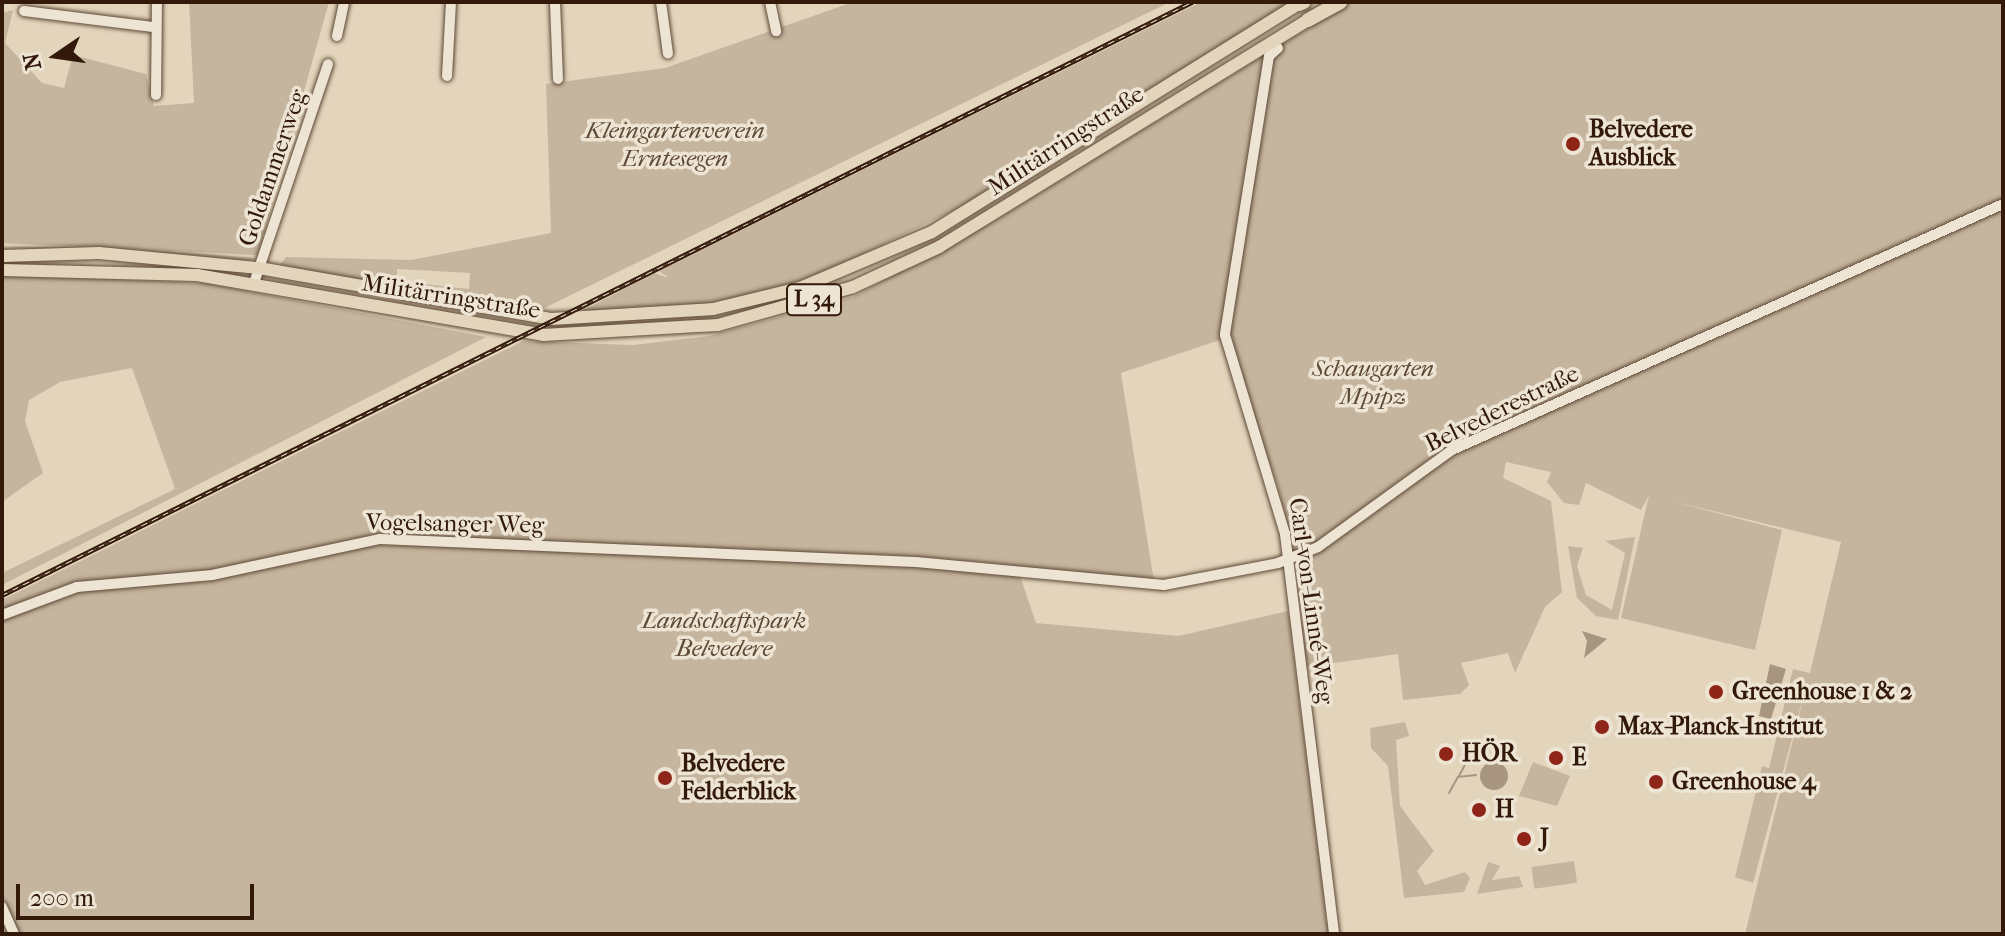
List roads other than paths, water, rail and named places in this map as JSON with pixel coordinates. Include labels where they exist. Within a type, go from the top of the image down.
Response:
[{"type":"highway","name":"Militärringstraße","points":[[1308,20],[1340,2]]},
{"type":"main road","name":"Militärringstraße","points":[[2,256],[99,253],[259,268],[551,319],[656,317],[749,302],[848,271],[932,232],[1302,3]]},
{"type":"main road","name":"Militärringstraße","points":[[2,270],[101,268],[254,283],[543,335],[657,332],[751,318],[853,287],[939,247],[1308,20]]},
{"type":"street","points":[[156,95],[153,27],[157,2]]},
{"type":"street","points":[[337,36],[344,2]]},
{"type":"street","points":[[447,76],[451,2]]},
{"type":"street","points":[[555,2],[558,79]]},
{"type":"street","points":[[661,2],[668,54]]},
{"type":"street","points":[[770,2],[776,31]]},
{"type":"street","points":[[24,11],[153,27]]},
{"type":"street","name":"Carl-von-Linné-Weg","points":[[1278,48],[1269,56],[1225,335],[1276,490],[1288,561],[1334,934]]},
{"type":"street","name":"Goldammerweg","points":[[254,283],[328,64]]},
{"type":"street","name":"Belvederestraße","points":[[916,562],[1164,585],[1288,561],[1452,450],[2003,204]]},
{"type":"street","name":"Vogelsanger Weg","points":[[2,615],[66,589],[212,575],[380,539],[916,562]]},
{"type":"street","points":[[2,907],[14,934]]},
{"type":"waterway","points":[[1459,776],[1473,750]]},
{"type":"waterway","points":[[1449,793],[1458,777],[1476,775]]},
{"type":"railway","points":[[2,595],[1192,2]]},
{"type":"place","name":"Belvedere Ausblick","points":[[1573,144]]},
{"type":"place","name":"Greenhouse 1 & 2","points":[[1716,692]]},
{"type":"place","name":"Max-Planck-Institut","points":[[1602,727]]},
{"type":"place","name":"HÖR","points":[[1446,754]]},
{"type":"place","name":"E","points":[[1556,758]]},
{"type":"place","name":"Belvedere Felderblick","points":[[665,778]]},
{"type":"place","name":"Greenhouse 4","points":[[1656,782]]},
{"type":"place","name":"H","points":[[1479,810]]},
{"type":"place","name":"J","points":[[1524,839]]},
{"type":"park label","name":"Kleingartenverein Erntesegen","points":[[675,145]]},
{"type":"park label","name":"Schaugarten Mpipz","points":[[1373,383]]},
{"type":"park label","name":"Landschaftspark Belvedere","points":[[724,635]]}]
